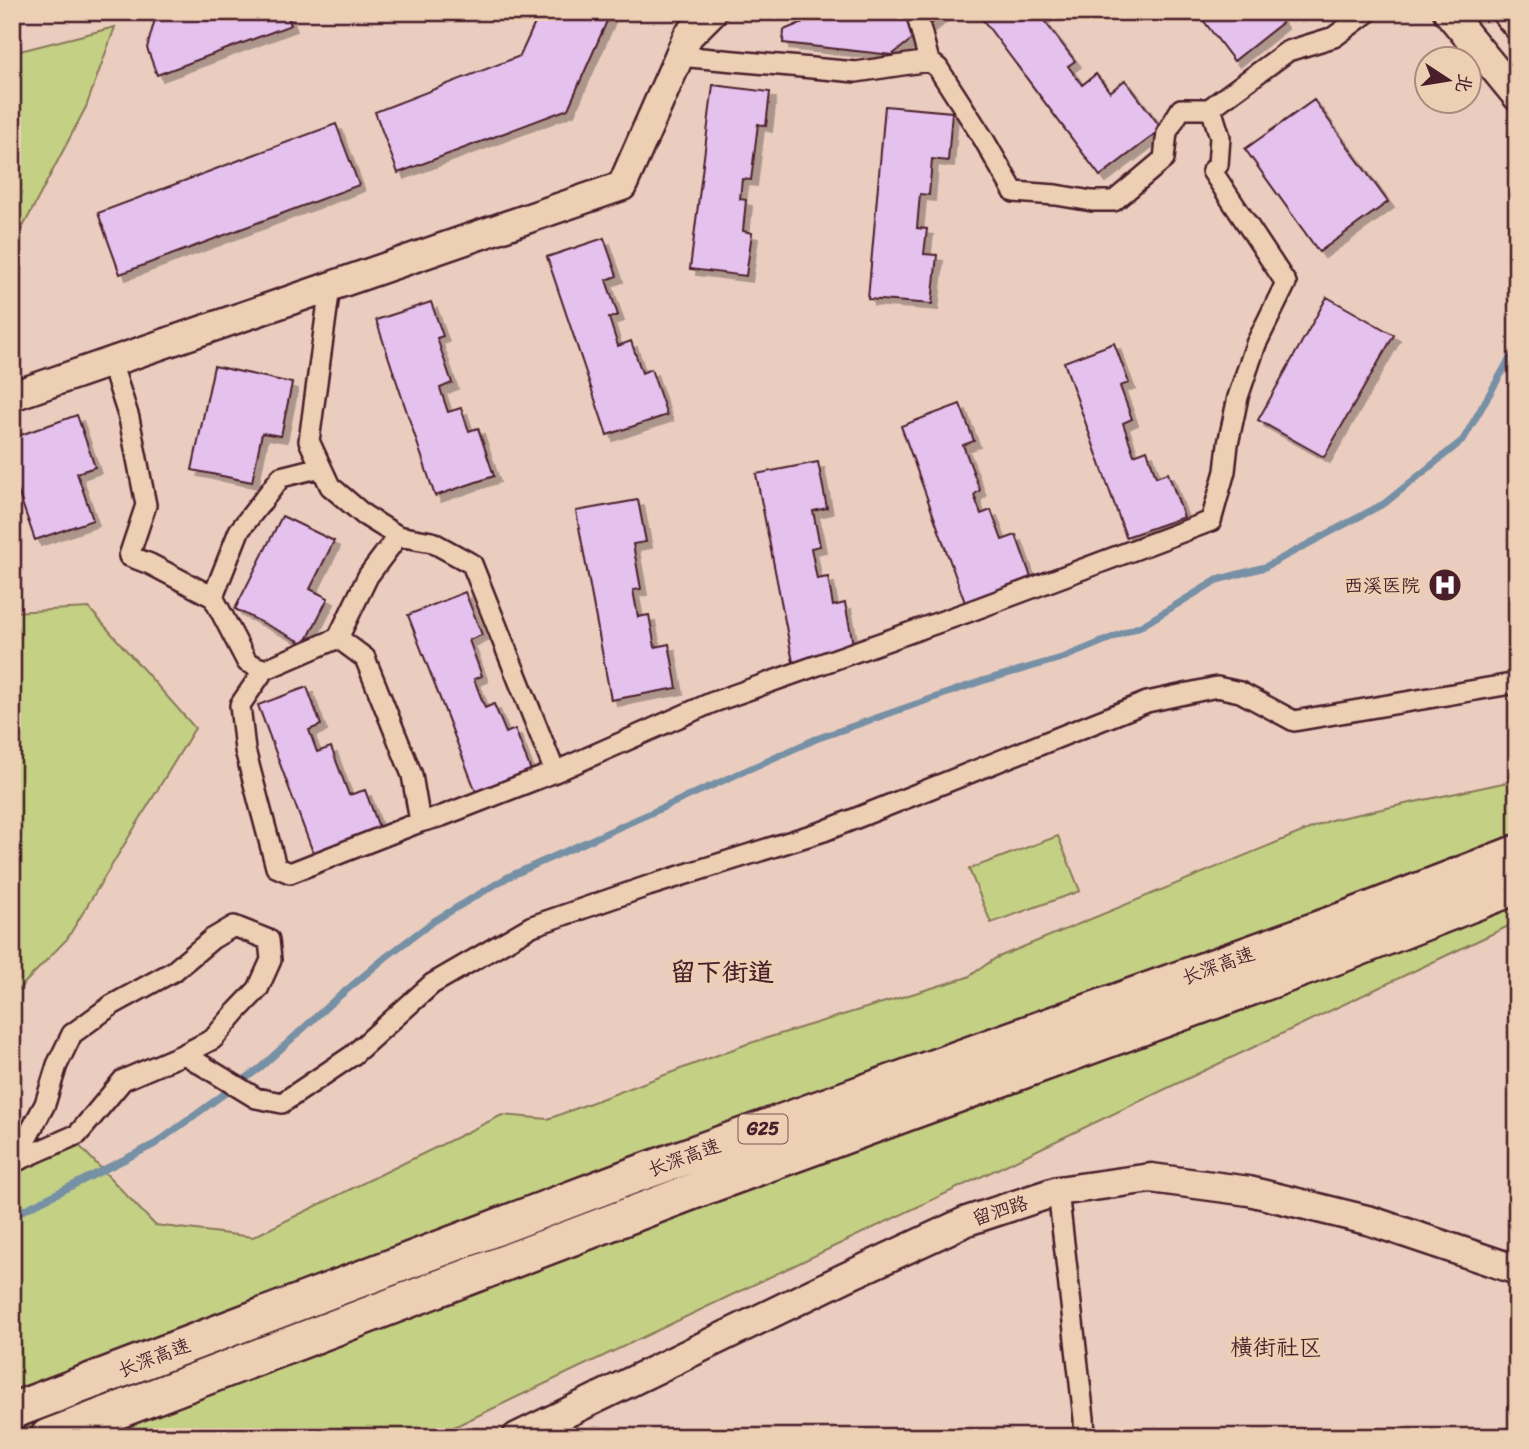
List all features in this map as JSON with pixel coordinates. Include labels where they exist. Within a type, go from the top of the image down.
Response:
[{"type":"highway","name":"长深高速","points":[[12,1411],[632,1176],[1344,920],[1517,853]]},
{"type":"highway","name":"长深高速","points":[[48,1437],[712,1184],[1356,948],[1517,886]]},
{"type":"street","points":[[12,396],[622,186],[688,36],[712,12]]},
{"type":"street","points":[[916,12],[929,61],[938,68],[1014,192],[1092,201],[1114,201],[1164,159],[1167,132],[1181,109],[1210,108],[1288,51],[1334,37],[1368,12]]},
{"type":"street","points":[[1448,12],[1517,96]]},
{"type":"street","points":[[1506,12],[1517,25]]},
{"type":"street","points":[[679,56],[856,72],[929,61]]},
{"type":"street","points":[[398,536],[368,576],[338,638],[264,670],[240,705],[245,750],[276,867],[290,873],[555,772],[711,703],[968,612],[1210,521],[1224,471],[1238,397],[1256,344],[1286,283],[1212,171],[1218,165],[1220,137],[1210,108]]},
{"type":"street","points":[[330,287],[309,441],[321,467],[330,486],[364,514],[398,536],[432,542],[472,564],[555,772]]},
{"type":"street","points":[[111,362],[129,418],[146,505],[129,556],[213,597],[247,662],[264,670]]},
{"type":"street","points":[[213,597],[239,531],[281,477],[321,467]]},
{"type":"street","points":[[338,638],[365,658],[412,775],[420,822]]},
{"type":"street","points":[[184,1054],[257,1098],[282,1103],[353,1055],[432,984],[532,926],[648,886],[824,831],[1147,702],[1217,687],[1240,692],[1294,721],[1517,683]]},
{"type":"street","points":[[234,926],[269,940],[271,960],[258,989],[213,1039],[123,1080],[78,1134],[13,1162],[45,1104],[57,1065],[72,1034],[113,1005],[174,971],[212,939],[234,926]]},
{"type":"street","name":"留泗路","points":[[517,1437],[967,1221],[1058,1191],[1151,1178],[1249,1191],[1371,1221],[1517,1270]]},
{"type":"street","points":[[1058,1191],[1085,1437]]},
{"type":"green space","points":[[115,27],[86,107],[12,248],[12,53]]},
{"type":"green space","points":[[89,608],[195,728],[67,939],[12,996],[12,612]]},
{"type":"green space","points":[[1517,780],[1517,922],[433,1437],[12,1437],[12,1151],[72,1138],[155,1225],[253,1237],[502,1115],[548,1119],[747,1044],[968,977],[996,958],[1331,820]]},
{"type":"green space","points":[[1058,836],[1080,891],[991,923],[969,869]]},
{"type":"building","points":[[157,12],[286,12],[291,25],[157,75],[147,48]]},
{"type":"building","points":[[540,12],[611,12],[568,109],[398,173],[375,112],[520,56]]},
{"type":"building","points":[[827,12],[946,12],[892,55],[783,43],[784,30]]},
{"type":"building","points":[[985,12],[1049,12],[1042,18],[1075,61],[1068,66],[1082,85],[1096,74],[1110,92],[1125,80],[1162,129],[1100,176],[980,16]]},
{"type":"building","points":[[1197,12],[1274,12],[1282,23],[1234,61]]},
{"type":"building","points":[[713,85],[770,92],[766,126],[758,124],[751,180],[742,179],[740,199],[746,200],[743,231],[752,233],[746,276],[690,269]]},
{"type":"building","points":[[1314,100],[1388,202],[1319,252],[1245,149]]},
{"type":"building","points":[[885,106],[952,112],[948,161],[932,159],[929,195],[920,194],[917,228],[927,229],[924,254],[937,255],[932,304],[868,299]]},
{"type":"building","points":[[336,124],[359,185],[120,274],[98,213]]},
{"type":"building","points":[[604,238],[617,276],[606,280],[618,315],[609,318],[618,346],[631,341],[642,373],[651,369],[667,415],[607,435],[547,257]]},
{"type":"building","points":[[1327,297],[1394,335],[1324,457],[1258,420]]},
{"type":"building","points":[[431,302],[443,336],[437,338],[452,383],[440,388],[448,412],[461,408],[469,431],[478,428],[494,476],[435,496],[376,320]]},
{"type":"building","points":[[1114,343],[1129,383],[1120,386],[1132,419],[1123,423],[1134,455],[1147,450],[1156,477],[1168,473],[1184,517],[1126,537],[1064,362]]},
{"type":"building","points":[[214,366],[292,383],[281,436],[262,433],[252,482],[192,470]]},
{"type":"building","points":[[960,404],[974,441],[963,445],[980,490],[974,495],[981,514],[991,510],[1002,540],[1016,535],[1033,583],[967,608],[901,426]]},
{"type":"building","points":[[77,415],[95,467],[77,473],[93,520],[35,540],[12,474],[12,438]]},
{"type":"building","points":[[818,462],[827,508],[813,511],[820,546],[811,548],[817,579],[828,577],[833,606],[845,603],[854,649],[793,662],[756,474]]},
{"type":"building","points":[[638,500],[646,542],[633,544],[641,589],[633,590],[638,617],[649,615],[655,647],[669,644],[677,688],[611,700],[576,511]]},
{"type":"building","points":[[282,516],[334,541],[310,589],[328,598],[305,644],[235,609]]},
{"type":"building","points":[[465,592],[482,635],[469,640],[482,676],[474,679],[485,708],[494,704],[506,733],[515,729],[531,771],[476,792],[408,615]]},
{"type":"building","points":[[307,687],[321,725],[309,730],[317,752],[331,747],[349,795],[365,790],[380,830],[314,855],[258,705]]},
{"type":"waterway","points":[[12,1216],[155,1144],[260,1068],[386,957],[434,921],[508,877],[816,739],[982,681],[1065,657],[1143,625],[1217,580],[1265,567],[1385,503],[1463,440],[1509,360],[1517,352]]},
{"type":"place","name":"西溪医院","points":[[1445,585]]},
{"type":"district","name":"留下街道","points":[[722,972]]},
{"type":"district","name":"横街社区","points":[[1276,1347]]}]
